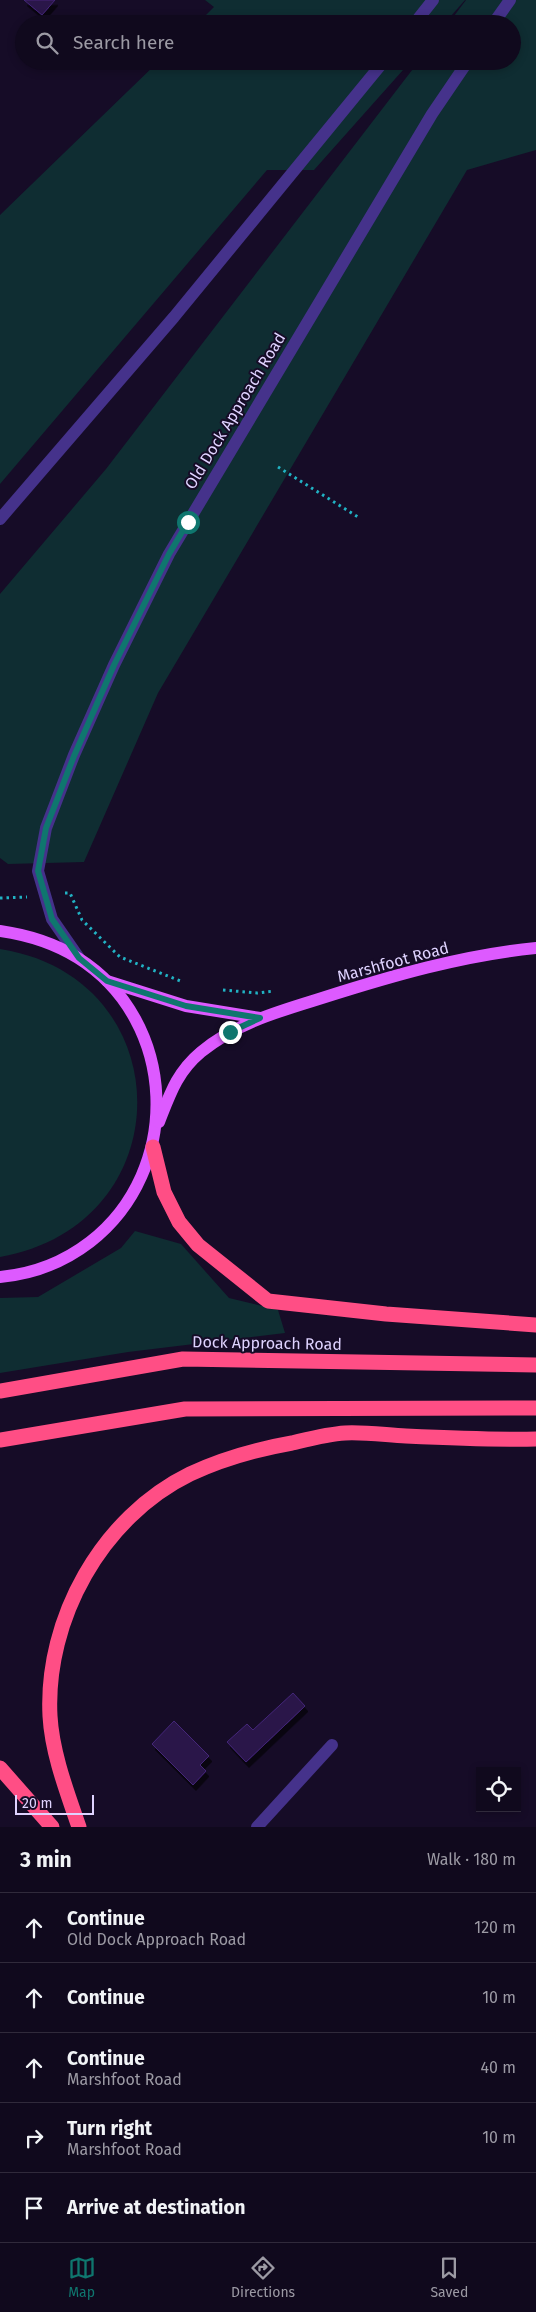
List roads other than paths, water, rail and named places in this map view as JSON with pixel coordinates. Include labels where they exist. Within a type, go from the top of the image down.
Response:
[{"type":"highway","points":[[153,1147],[164,1192],[179,1222],[198,1245],[268,1301],[386,1314],[536,1325]]},
{"type":"highway","name":"Dock Approach Road","points":[[0,1391],[183,1359],[536,1365]]},
{"type":"highway","points":[[0,1440],[185,1409],[536,1408]]},
{"type":"highway","points":[[79,1827],[64,1781],[50,1716],[52,1681],[60,1629],[70,1603],[89,1569],[124,1523],[147,1504],[190,1474],[257,1449],[344,1433],[490,1440],[536,1439]]},
{"type":"highway","points":[[0,1768],[52,1827]]},
{"type":"main road","points":[[0,931],[23,934],[52,944],[79,958],[107,981],[132,1013],[149,1049],[157,1089],[156,1129],[153,1147],[141,1179],[124,1208],[102,1232],[76,1253],[46,1268],[14,1276],[0,1277]]},
{"type":"main road","name":"Marshfoot Road","points":[[156,1129],[176,1079],[201,1052],[230,1032],[260,1018],[390,977],[536,948]]},
{"type":"main road","name":"Marshfoot Road","points":[[107,981],[186,1006],[260,1018]]},
{"type":"street","points":[[421,15],[433,0]]},
{"type":"street","points":[[499,15],[510,0]]},
{"type":"street","points":[[0,519],[174,317],[377,70]]},
{"type":"street","name":"Old Dock Approach Road","points":[[79,958],[52,919],[38,871],[46,828],[74,756],[114,665],[169,554],[432,114],[462,70]]},
{"type":"street","points":[[257,1827],[332,1745]]}]
